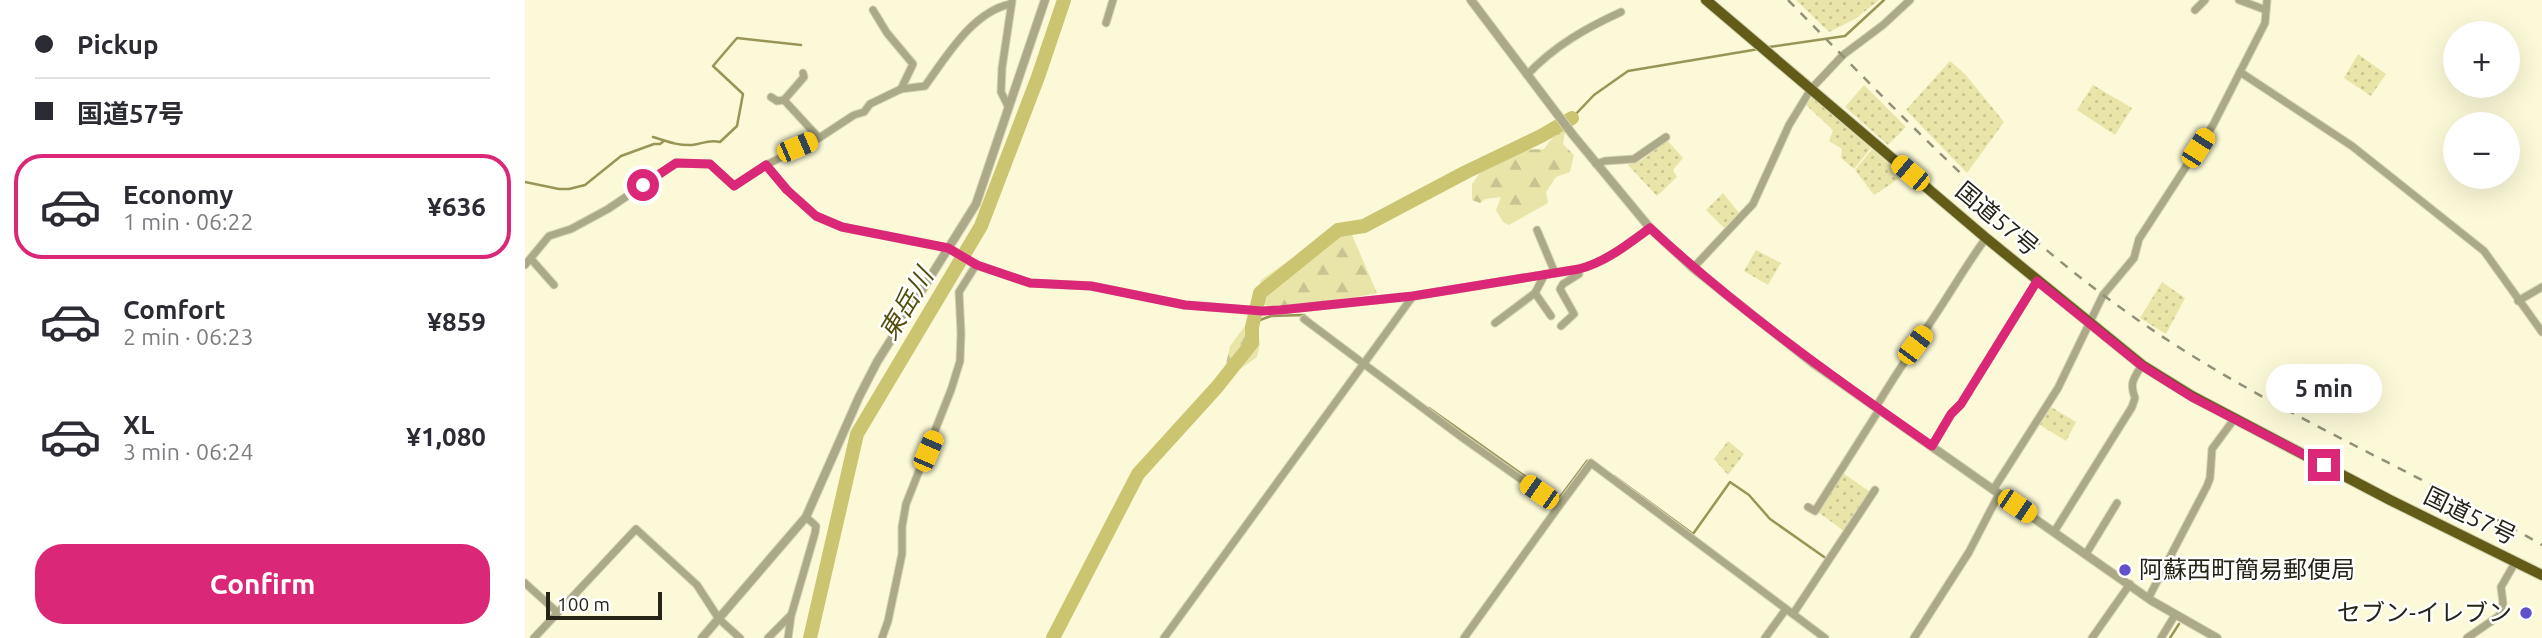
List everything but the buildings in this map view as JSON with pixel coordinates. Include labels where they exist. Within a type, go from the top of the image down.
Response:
[{"type":"highway","name":"国道57号","points":[[1706,0],[2037,281],[2141,365],[2192,397],[2542,575]]},
{"type":"street","points":[[702,638],[806,517],[877,362],[976,204],[1045,0]]},
{"type":"street","points":[[1106,23],[1113,0]]},
{"type":"street","points":[[1471,0],[1596,164],[1650,228],[1693,268],[1814,364],[2175,615],[2217,638]]},
{"type":"street","points":[[1693,268],[1753,204],[1790,125],[1811,89],[1843,55],[1883,25],[1910,0]]},
{"type":"street","points":[[2195,10],[2205,0]]},
{"type":"street","points":[[2239,0],[2266,10]]},
{"type":"street","points":[[1914,638],[1969,552],[1996,492],[2058,388],[2103,295],[2134,258],[2139,240],[2213,125],[2265,23],[2267,0]]},
{"type":"street","points":[[1008,106],[1001,92],[1012,2]]},
{"type":"street","points":[[554,285],[528,262],[549,236],[571,229],[608,209],[676,163],[710,164],[734,186],[766,165],[863,112],[870,104],[901,89],[925,86],[955,44],[990,11],[1012,2]]},
{"type":"street","points":[[873,10],[887,33],[913,64],[901,89]]},
{"type":"street","points":[[1527,75],[1566,41],[1621,12]]},
{"type":"street","points":[[2240,72],[2352,146],[2484,251],[2542,332]]},
{"type":"street","points":[[771,97],[778,101],[784,100],[804,77],[803,73]]},
{"type":"street","points":[[784,100],[819,138]]},
{"type":"street","points":[[1596,164],[1634,159],[1666,137]]},
{"type":"street","points":[[766,165],[787,190],[816,216],[842,227],[948,248],[977,265],[1030,283],[1091,286],[1171,303],[1262,311],[1413,296],[1579,269],[1593,266],[1650,228]]},
{"type":"street","points":[[1537,230],[1555,273]]},
{"type":"street","points":[[1808,507],[1815,511],[1903,361],[1986,238]]},
{"type":"street","points":[[882,638],[902,554],[902,527],[906,504],[960,361],[959,292],[977,265]]},
{"type":"street","points":[[1561,326],[1574,314],[1560,289],[1579,274],[1579,269]]},
{"type":"street","points":[[1495,323],[1535,293],[1545,274]]},
{"type":"street","points":[[1932,446],[2037,281]]},
{"type":"street","points":[[2518,301],[2542,287]]},
{"type":"street","points":[[1535,293],[1552,316]]},
{"type":"street","points":[[1167,637],[1413,296]]},
{"type":"street","points":[[1304,319],[1559,506]]},
{"type":"street","points":[[2054,532],[2134,402],[2131,381],[2141,365]]},
{"type":"street","points":[[2149,597],[2207,486],[2212,449],[2235,418]]},
{"type":"street","points":[[1464,638],[1591,463],[1825,638]]},
{"type":"street","points":[[1765,638],[1789,612],[1875,490]]},
{"type":"street","points":[[2086,554],[2117,503]]},
{"type":"street","points":[[788,638],[791,616],[815,533],[816,526],[806,517]]},
{"type":"street","points":[[534,638],[636,529],[697,585],[719,619],[740,638]]},
{"type":"street","points":[[2467,638],[2499,616],[2503,603],[2501,587],[2516,561]]},
{"type":"street","points":[[525,583],[557,612]]},
{"type":"street","points":[[2092,638],[2130,584]]},
{"type":"street","points":[[2161,638],[2175,615]]},
{"type":"street","points":[[768,638],[791,616]]},
{"type":"green space","points":[[1796,0],[1879,0],[1855,19],[1829,32]]},
{"type":"green space","points":[[2358,54],[2386,74],[2371,96],[2344,78]]},
{"type":"green space","points":[[1950,61],[1965,74],[2004,122],[1967,173],[1906,110]]},
{"type":"green space","points":[[1864,85],[1906,127],[1888,145],[1845,107]]},
{"type":"green space","points":[[2093,85],[2132,108],[2115,135],[2077,110]]},
{"type":"green space","points":[[1812,97],[1871,148],[1854,169],[1841,158],[1842,149],[1829,141],[1833,130],[1806,105]]},
{"type":"green space","points":[[1563,129],[1563,144],[1574,155],[1570,172],[1556,177],[1546,192],[1548,203],[1509,225],[1503,222],[1496,210],[1501,197],[1485,199],[1480,203],[1472,200],[1472,184],[1480,173],[1521,150],[1544,149]]},
{"type":"green space","points":[[1667,140],[1683,158],[1673,170],[1677,177],[1657,196],[1628,165],[1642,160]]},
{"type":"green space","points":[[1872,149],[1903,176],[1874,195],[1855,170]]},
{"type":"green space","points":[[1723,193],[1739,213],[1724,228],[1706,210]]},
{"type":"green space","points":[[1327,234],[1352,235],[1377,293],[1282,312],[1259,302],[1255,320],[1260,344],[1257,357],[1222,382],[1230,346],[1250,319],[1261,280]]},
{"type":"green space","points":[[1756,250],[1781,263],[1768,285],[1744,271]]},
{"type":"green space","points":[[2162,282],[2185,298],[2166,334],[2140,318]]},
{"type":"green space","points":[[2051,407],[2076,422],[2066,441],[2040,425]]},
{"type":"green space","points":[[1728,441],[1744,454],[1728,475],[1714,459]]},
{"type":"green space","points":[[1843,473],[1870,492],[1844,531],[1818,512]]},
{"type":"waterway","name":"東岳川","points":[[810,638],[857,434],[981,226],[1038,77],[1064,0]]},
{"type":"waterway","points":[[1769,47],[1845,36],[1884,0]]},
{"type":"waterway","points":[[653,137],[682,145],[720,142],[737,126],[743,94],[713,66],[737,38],[801,45]]},
{"type":"waterway","points":[[1572,118],[1594,95],[1628,71],[1759,49]]},
{"type":"waterway","points":[[1053,638],[1138,474],[1217,387],[1252,343],[1252,327],[1260,293],[1338,230],[1364,226],[1572,118]]},
{"type":"waterway","points":[[525,182],[559,189],[585,185],[621,156],[664,141]]},
{"type":"waterway","points":[[1260,320],[1271,316],[1304,315],[1308,318]]},
{"type":"waterway","points":[[1429,408],[1554,497],[1560,497],[1587,461],[1592,460]]},
{"type":"waterway","points":[[1614,476],[1693,534],[1730,482],[1749,495],[1770,519],[1827,559],[1828,557]]},
{"type":"waterway","points":[[2170,638],[2179,624]]},
{"type":"railway","points":[[1788,0],[1954,167],[2042,246],[2135,318],[2285,409],[2542,545]]},
{"type":"place","name":"阿蘇西町簡易郵便局","points":[[2125,570]]},
{"type":"place","name":"セブン-イレブン","points":[[2526,613]]},
{"type":"route","points":[[643,185],[676,163],[710,164],[734,186],[766,165],[787,190],[816,216],[842,227],[948,248],[977,265],[1005,276],[1030,283],[1115,289],[1185,305],[1262,311],[1413,296],[1579,269],[1593,266],[1650,228],[1693,268],[1814,364],[1932,446],[1940,430],[1989,361],[2037,281],[2141,365],[2192,397],[2324,465]]}]
